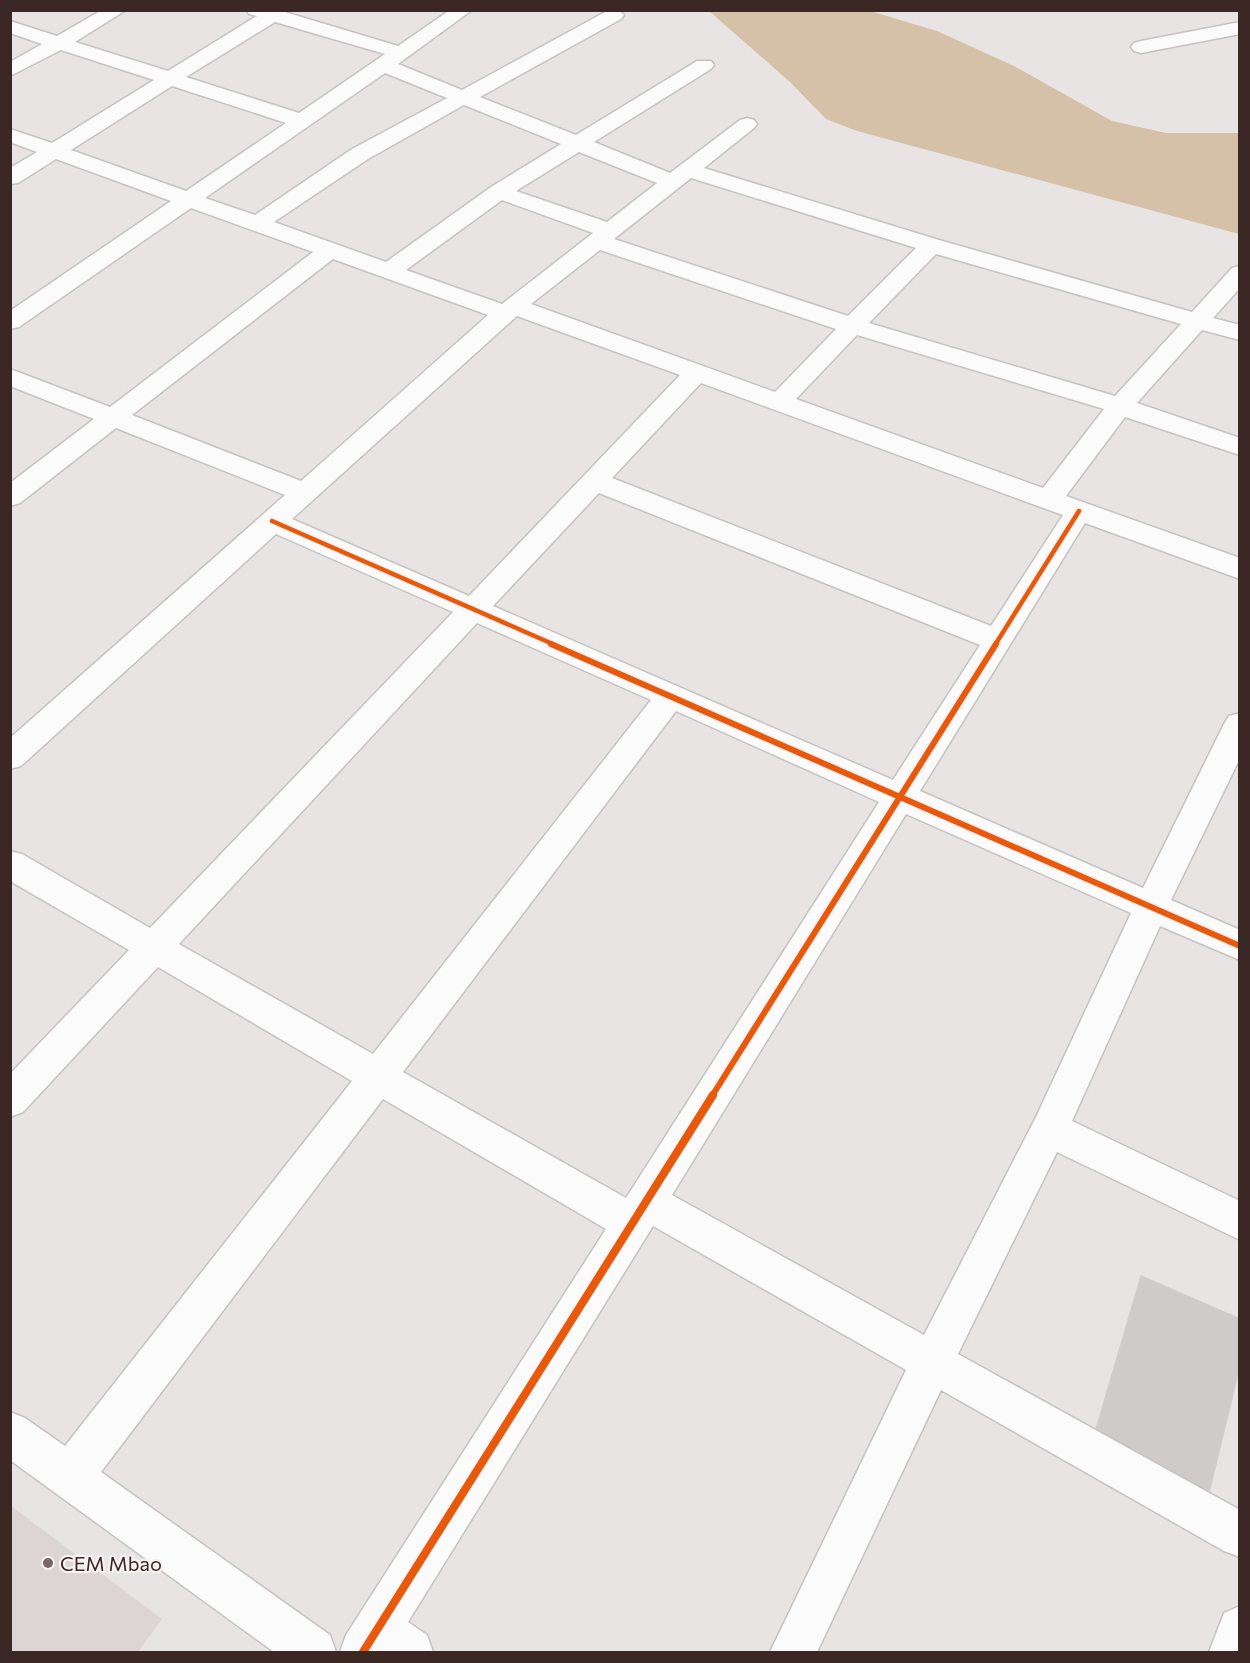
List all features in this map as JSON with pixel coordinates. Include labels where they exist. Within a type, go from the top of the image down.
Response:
[{"type":"street","points":[[10,70],[117,10]]},
{"type":"street","points":[[10,322],[463,10]]},
{"type":"street","points":[[10,178],[169,79],[264,13],[402,52]]},
{"type":"street","points":[[257,224],[360,154],[614,15]]},
{"type":"street","points":[[10,27],[302,121]]},
{"type":"street","points":[[1141,47],[1239,28]]},
{"type":"street","points":[[383,65],[578,143],[680,176],[1239,333]]},
{"type":"street","points":[[389,271],[499,192],[704,65]]},
{"type":"street","points":[[10,757],[509,309],[747,124]]},
{"type":"street","points":[[10,135],[389,271],[509,309],[779,402],[1239,569]]},
{"type":"street","points":[[499,192],[603,236],[853,326],[1120,406],[1239,447]]},
{"type":"street","points":[[779,402],[931,245]]},
{"type":"street","points":[[10,497],[330,250]]},
{"type":"street","points":[[384,1645],[639,1212],[998,640],[1063,506],[1120,406],[1239,273]]},
{"type":"street","points":[[10,1100],[696,373]]},
{"type":"street","points":[[10,377],[304,492]]},
{"type":"street","points":[[594,481],[998,640]]},
{"type":"street","points":[[272,521],[1239,946]]},
{"type":"street","points":[[70,1476],[671,696]]},
{"type":"street","points":[[793,1653],[932,1362],[1048,1129],[1239,724]]},
{"type":"street","points":[[10,864],[379,1077],[932,1362],[1239,1535]]},
{"type":"street","points":[[1048,1129],[1239,1221]]},
{"type":"street","points":[[10,1433],[313,1653]]},
{"type":"street","points":[[1232,1653],[1239,1629]]},
{"type":"shaded area","points":[[709,11],[870,11],[937,31],[1014,66],[1112,121],[1166,133],[1239,133],[1239,234],[857,131],[826,119],[790,82]]},
{"type":"shaded area","name":"CEM Mbao","points":[[11,1506],[162,1619],[138,1652],[11,1652]]},
{"type":"building","points":[[1141,1276],[1240,1319],[1240,1365],[1208,1497],[1092,1443]]},
{"type":"cycle path","points":[[363,1652],[1079,511]]},
{"type":"cycle path","points":[[272,521],[1240,946]]},
{"type":"place","name":"CEM Mbao","points":[[48,1563]]}]
